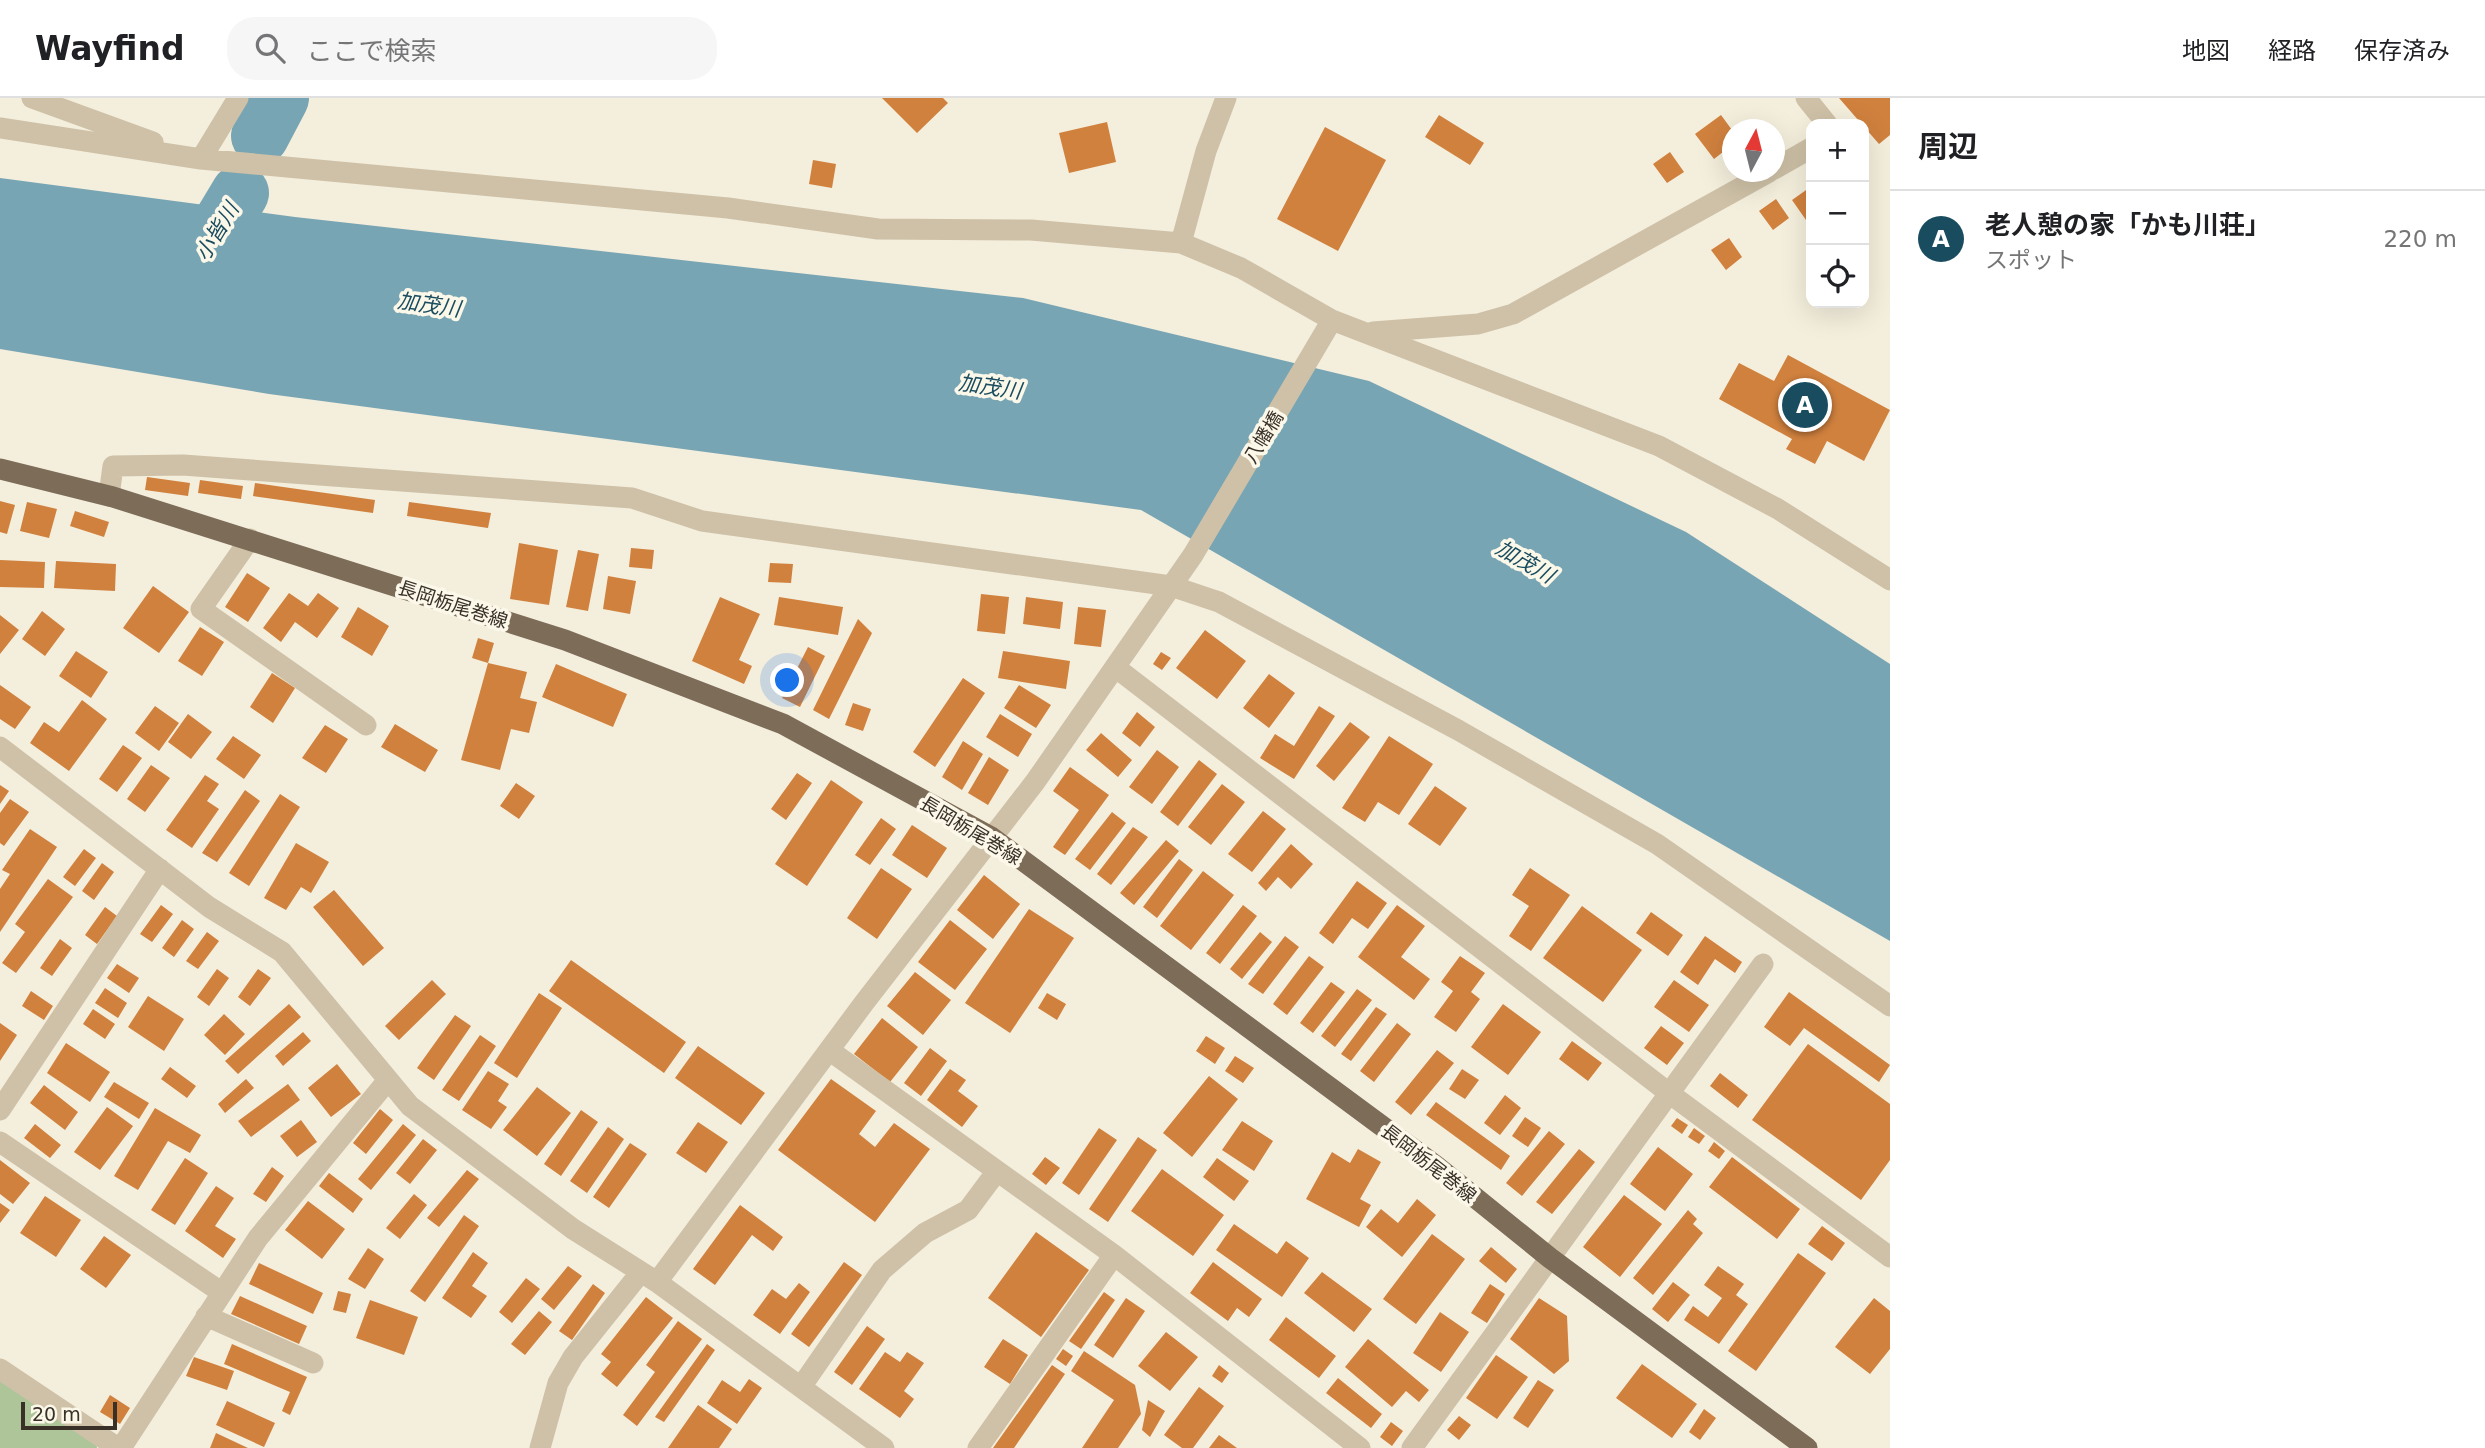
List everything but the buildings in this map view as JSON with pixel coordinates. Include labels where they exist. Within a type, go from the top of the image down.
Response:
[{"type":"main road","name":"長岡栃尾巻線","points":[[0,469],[109,496],[565,640],[783,724],[991,837],[1436,1166],[1550,1258],[1807,1448]]},
{"type":"street","points":[[32,98],[201,159]]},
{"type":"street","points":[[201,159],[238,98]]},
{"type":"street","points":[[1181,243],[1206,151],[1226,98]]},
{"type":"street","points":[[1805,98],[1823,119]]},
{"type":"street","points":[[0,128],[201,159],[728,208],[878,229],[1031,230],[1181,243],[1241,268],[1332,320],[1659,446],[1777,509],[1890,580]]},
{"type":"street","points":[[1785,163],[1806,151]]},
{"type":"street","points":[[1364,332],[1478,324],[1513,314],[1751,182]]},
{"type":"street","name":"八幡橋","points":[[540,1448],[558,1383],[573,1357],[649,1277],[829,1050],[1035,782],[1193,555],[1332,320]]},
{"type":"street","points":[[109,496],[113,466],[183,465],[632,498],[702,521],[1171,586],[1231,608],[1458,730],[1657,844],[1890,1006]]},
{"type":"street","points":[[250,539],[201,609],[366,725]]},
{"type":"street","points":[[1115,667],[1669,1093],[1890,1257]]},
{"type":"street","points":[[0,747],[209,907],[282,952],[410,1105],[573,1229],[649,1277],[884,1448]]},
{"type":"street","points":[[0,1110],[160,869]]},
{"type":"street","points":[[1412,1448],[1763,964]]},
{"type":"street","points":[[829,1050],[1114,1255],[1360,1448]]},
{"type":"street","points":[[0,1369],[119,1448],[258,1238],[388,1080]]},
{"type":"street","points":[[0,1142],[221,1292]]},
{"type":"street","points":[[801,1387],[882,1270],[925,1233],[968,1210],[998,1171]]},
{"type":"street","points":[[978,1448],[1114,1255]]},
{"type":"street","points":[[205,1317],[313,1363]]},
{"type":"green space","points":[[0,1375],[96,1441],[97,1448],[0,1448]]},
{"type":"water","name":"加茂川","points":[[0,178],[295,217],[1023,298],[1369,381],[1686,532],[1890,664],[1890,941],[1141,510],[269,394],[0,349]]},
{"type":"waterway","name":"小皆川","points":[[260,136],[280,98]]},
{"type":"waterway","name":"小皆川","points":[[193,271],[240,193]]},
{"type":"place","name":"老人憩の家「かも川荘」","points":[[1805,405]]}]
